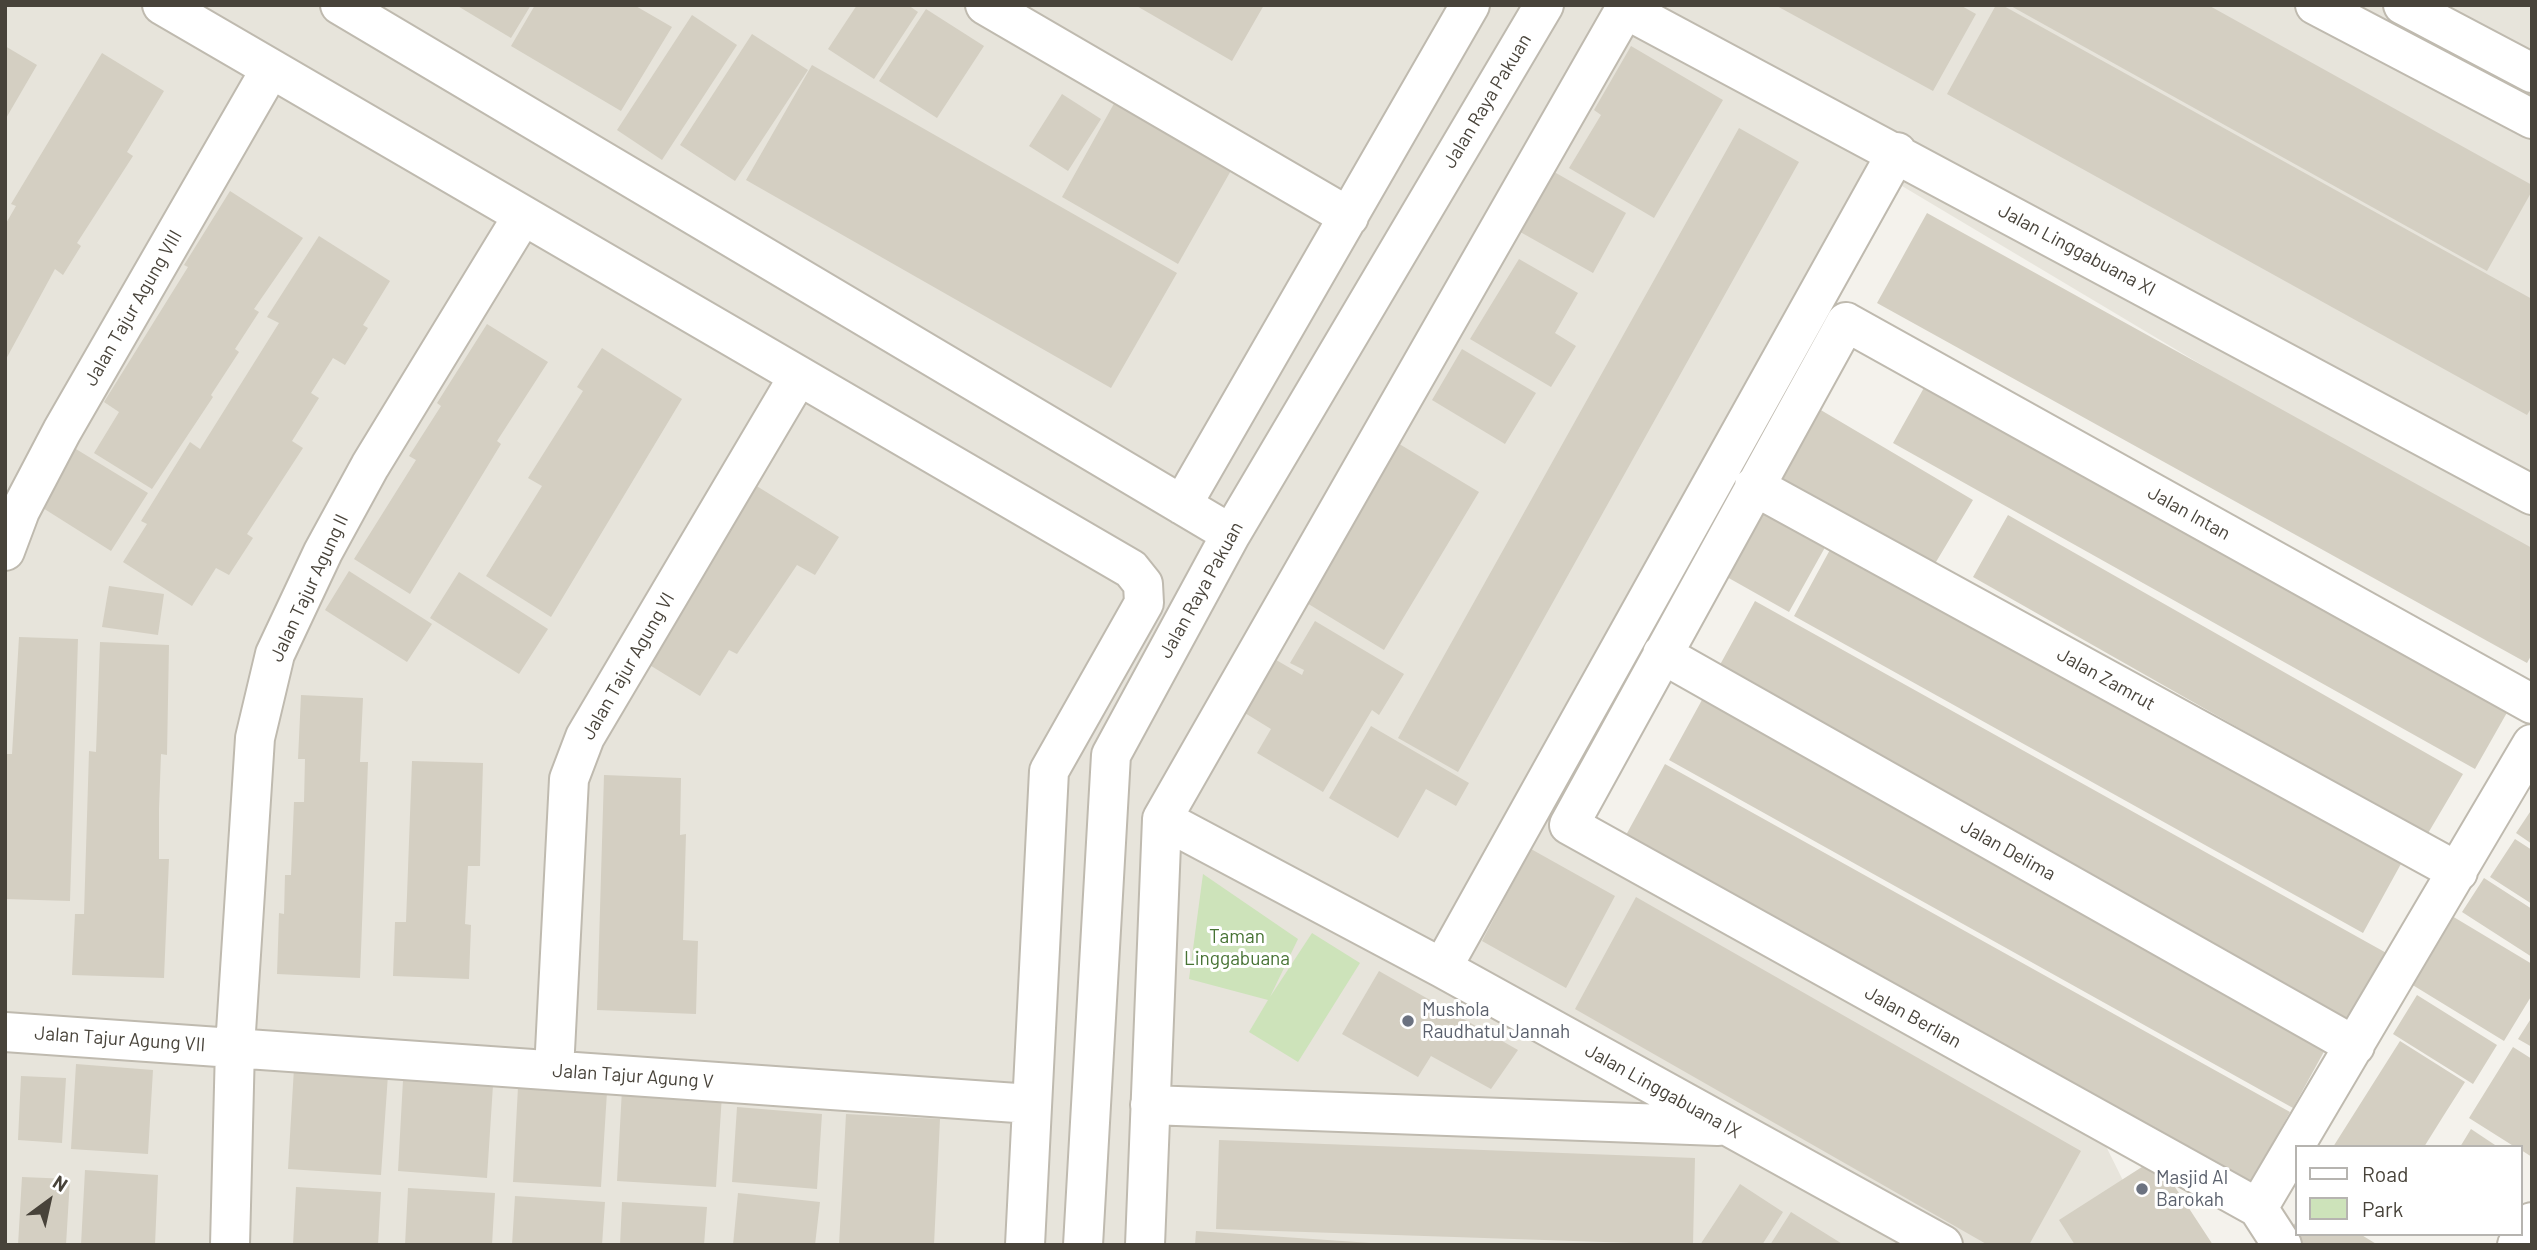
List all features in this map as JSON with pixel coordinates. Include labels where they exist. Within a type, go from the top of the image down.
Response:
[{"type":"street","points":[[162,5],[522,217],[1131,569],[1143,584],[1143,603],[1049,771],[1025,1245]]},
{"type":"street","points":[[340,5],[1231,534]]},
{"type":"street","points":[[985,5],[1349,217]]},
{"type":"street","points":[[1182,505],[1470,5]]},
{"type":"street","name":"Jalan Raya Pakuan","points":[[1083,1245],[1111,755],[1231,534],[1544,5]]},
{"type":"street","points":[[2315,5],[2532,119]]},
{"type":"street","points":[[2403,5],[2532,73]]},
{"type":"street","points":[[1145,1245],[1162,819],[1626,7]]},
{"type":"street","name":"Jalan Linggabuana XI","points":[[1626,7],[2532,495]]},
{"type":"street","name":"Jalan Tajur Agung VIII","points":[[5,551],[20,511],[62,431],[270,70]]},
{"type":"street","points":[[1442,968],[1897,152]]},
{"type":"street","name":"Jalan Tajur Agung II","points":[[230,1245],[235,1047],[256,738],[275,654],[323,552],[370,466],[522,217]]},
{"type":"street","name":"Jalan Intan","points":[[1754,486],[1846,322],[2532,704]]},
{"type":"street","name":"Jalan Tajur Agung VI","points":[[554,1070],[569,779],[585,737],[798,377]]},
{"type":"street","points":[[1662,654],[1754,486]]},
{"type":"street","name":"Jalan Zamrut","points":[[1754,486],[2458,872]]},
{"type":"street","name":"Jalan Berlian","points":[[1662,654],[1569,825],[2258,1208]]},
{"type":"street","name":"Jalan Delima","points":[[1662,654],[2355,1046]]},
{"type":"street","points":[[2282,1245],[2258,1208],[2532,744]]},
{"type":"street","name":"Jalan Linggabuana IX","points":[[1162,819],[1442,968],[1942,1245]]},
{"type":"street","name":"Jalan Tajur Agung VII","points":[[5,1032],[235,1047]]},
{"type":"street","name":"Jalan Tajur Agung V","points":[[235,1047],[1031,1104]]},
{"type":"street","points":[[1150,1105],[1725,1126]]},
{"type":"shaded area","points":[[5,5],[2532,5],[2532,562],[1902,186],[1548,819],[2092,1118],[2155,1245],[5,1245]]},
{"type":"green space","name":"Taman Linggabuana","points":[[1203,874],[1298,939],[1270,997],[1312,933],[1360,963],[1298,1062],[1249,1032],[1268,1000],[1189,979]]},
{"type":"building","points":[[456,5],[531,5],[511,38]]},
{"type":"building","points":[[535,5],[634,5],[672,27],[621,111],[511,46]]},
{"type":"building","points":[[857,5],[908,5],[918,12],[874,79],[828,49]]},
{"type":"building","points":[[1135,5],[1264,5],[1232,61]]},
{"type":"building","points":[[1775,5],[1960,5],[1976,14],[1933,91]]},
{"type":"building","points":[[1996,5],[2002,5],[2532,299],[2532,407],[2527,415],[1947,94]]},
{"type":"building","points":[[2009,5],[2208,5],[2532,185],[2532,191],[2487,271]]},
{"type":"building","points":[[926,9],[984,46],[937,118],[879,81]]},
{"type":"building","points":[[692,15],[737,45],[662,160],[617,130]]},
{"type":"building","points":[[752,34],[808,70],[735,181],[680,145]]},
{"type":"building","points":[[5,46],[37,65],[5,120]]},
{"type":"building","points":[[1631,46],[1723,100],[1654,218],[1569,168],[1601,115],[1594,110]]},
{"type":"building","points":[[102,53],[164,91],[127,152],[133,156],[77,243],[81,246],[63,275],[55,269],[5,361],[5,225],[16,206],[11,204]]},
{"type":"building","points":[[812,65],[1177,273],[1111,388],[746,180]]},
{"type":"building","points":[[1062,94],[1101,119],[1068,171],[1029,146]]},
{"type":"building","points":[[1116,100],[1233,167],[1178,264],[1062,197]]},
{"type":"building","points":[[1739,128],[1799,162],[1458,772],[1398,738]]},
{"type":"building","points":[[1549,169],[1626,213],[1593,273],[1515,229]]},
{"type":"building","points":[[230,191],[303,238],[254,309],[259,312],[235,349],[239,352],[211,395],[213,397],[152,489],[94,453],[119,412],[104,402],[188,267],[184,265]]},
{"type":"building","points":[[1927,213],[2532,548],[2532,654],[2527,663],[1877,303]]},
{"type":"building","points":[[319,236],[390,281],[363,325],[368,328],[345,365],[333,358],[311,393],[319,398],[292,441],[303,448],[247,534],[253,538],[229,575],[216,568],[192,606],[123,562],[147,524],[141,521],[190,442],[200,449],[279,323],[267,317]]},
{"type":"building","points":[[1519,259],[1578,293],[1555,333],[1576,346],[1551,387],[1470,339]]},
{"type":"building","points":[[487,324],[548,362],[497,441],[501,444],[410,594],[354,559],[416,460],[409,456],[441,406],[437,403]]},
{"type":"building","points":[[602,348],[682,399],[551,617],[486,576],[542,486],[528,478],[583,391],[577,387]]},
{"type":"building","points":[[1462,349],[1536,393],[1505,444],[1432,400]]},
{"type":"building","points":[[1930,377],[2513,702],[2475,769],[1893,443]]},
{"type":"building","points":[[1814,406],[1973,500],[1933,567],[1774,474]]},
{"type":"building","points":[[1391,439],[1479,492],[1384,650],[1297,597]]},
{"type":"building","points":[[71,446],[148,493],[111,551],[35,503]]},
{"type":"building","points":[[755,485],[839,537],[815,575],[797,565],[737,654],[729,650],[700,696],[648,664],[709,567],[705,564]]},
{"type":"building","points":[[1750,498],[1828,542],[1789,612],[1711,568]]},
{"type":"building","points":[[2008,515],[2463,774],[2427,835],[1973,577]]},
{"type":"building","points":[[1832,546],[2402,862],[2363,933],[1794,616]]},
{"type":"building","points":[[349,571],[432,624],[407,662],[325,610]]},
{"type":"building","points":[[459,572],[548,629],[519,674],[430,618]]},
{"type":"building","points":[[109,586],[164,594],[158,635],[102,627]]},
{"type":"building","points":[[1755,601],[2390,955],[2351,1024],[1716,672]]},
{"type":"building","points":[[1315,621],[1404,674],[1379,715],[1372,710],[1323,792],[1257,753],[1271,729],[1240,710],[1271,657],[1302,675],[1304,670],[1290,663]]},
{"type":"building","points":[[19,637],[78,639],[70,901],[5,899],[5,754],[12,754]]},
{"type":"building","points":[[100,642],[169,645],[167,755],[161,754],[159,809],[159,859],[169,859],[164,978],[72,975],[75,914],[84,914],[89,751],[96,752]]},
{"type":"building","points":[[1708,689],[2332,1037],[2293,1108],[1669,760]]},
{"type":"building","points":[[301,695],[363,698],[360,762],[368,762],[360,978],[277,974],[279,913],[284,914],[285,875],[291,875],[294,802],[304,802],[305,759],[298,759]]},
{"type":"building","points":[[1371,726],[1469,783],[1456,806],[1426,789],[1398,838],[1329,798]]},
{"type":"building","points":[[412,761],[483,763],[480,866],[468,866],[465,924],[471,925],[469,979],[393,976],[395,922],[406,922]]},
{"type":"building","points":[[1665,764],[2290,1112],[2251,1183],[1626,835]]},
{"type":"building","points":[[604,775],[681,778],[680,835],[686,834],[683,940],[698,941],[696,1014],[597,1010]]},
{"type":"building","points":[[2532,809],[2532,844],[2516,833]]},
{"type":"building","points":[[2515,839],[2532,850],[2532,904],[2490,877]]},
{"type":"building","points":[[1531,849],[1615,896],[1566,988],[1482,941]]},
{"type":"building","points":[[2484,878],[2532,909],[2532,957],[2462,912]]},
{"type":"building","points":[[1636,897],[2081,1151],[2029,1245],[1988,1245],[1575,1009]]},
{"type":"building","points":[[2452,916],[2532,964],[2532,995],[2504,1041],[2411,984]]},
{"type":"building","name":"Mushola Raudhatul Jannah","points":[[1379,971],[1518,1050],[1491,1089],[1431,1056],[1418,1077],[1342,1034]]},
{"type":"building","points":[[2417,995],[2497,1045],[2473,1084],[2393,1034]]},
{"type":"building","points":[[2532,1017],[2532,1047],[2518,1039]]},
{"type":"building","points":[[2400,1041],[2465,1082],[2425,1145],[2334,1145]]},
{"type":"building","points":[[2513,1047],[2532,1059],[2532,1157],[2523,1151],[2523,1145],[2512,1145],[2469,1118]]},
{"type":"building","points":[[76,1064],[153,1070],[148,1154],[71,1149]]},
{"type":"building","points":[[294,1068],[388,1075],[381,1175],[288,1169]]},
{"type":"building","points":[[21,1076],[66,1078],[62,1143],[18,1140]]},
{"type":"building","points":[[403,1080],[493,1085],[487,1178],[398,1171]]},
{"type":"building","points":[[518,1087],[607,1092],[601,1187],[513,1182]]},
{"type":"building","points":[[622,1089],[722,1095],[716,1187],[617,1181]]},
{"type":"building","points":[[737,1107],[822,1114],[817,1189],[732,1182]]},
{"type":"building","points":[[846,1114],[940,1119],[934,1245],[839,1245]]},
{"type":"building","points":[[2471,1129],[2495,1145],[2461,1145]]},
{"type":"building","points":[[1219,1140],[1695,1158],[1693,1245],[1216,1229]]},
{"type":"building","name":"Masjid Al Barokah","points":[[2156,1158],[2213,1245],[2075,1245],[2059,1220]]},
{"type":"building","points":[[85,1170],[158,1175],[155,1245],[81,1245]]},
{"type":"building","points":[[22,1177],[70,1179],[66,1245],[18,1245]]},
{"type":"building","points":[[1740,1184],[1783,1212],[1762,1245],[1700,1245]]},
{"type":"building","points":[[296,1187],[381,1192],[378,1245],[293,1245]]},
{"type":"building","points":[[408,1188],[495,1193],[492,1245],[405,1245]]},
{"type":"building","points":[[738,1193],[820,1202],[815,1245],[733,1245]]},
{"type":"building","points":[[515,1196],[605,1202],[602,1245],[512,1245]]},
{"type":"building","points":[[622,1202],[707,1207],[704,1245],[620,1245]]},
{"type":"building","points":[[1791,1212],[1844,1245],[1770,1245]]},
{"type":"building","points":[[2296,1222],[2296,1236],[2363,1236],[2378,1245],[2306,1245],[2288,1234]]},
{"type":"building","points":[[1196,1231],[1371,1243],[1371,1245],[1195,1245]]},
{"type":"place","name":"Mushola Raudhatul Jannah","points":[[1408,1021]]},
{"type":"place","name":"Masjid Al Barokah","points":[[2142,1189]]}]
